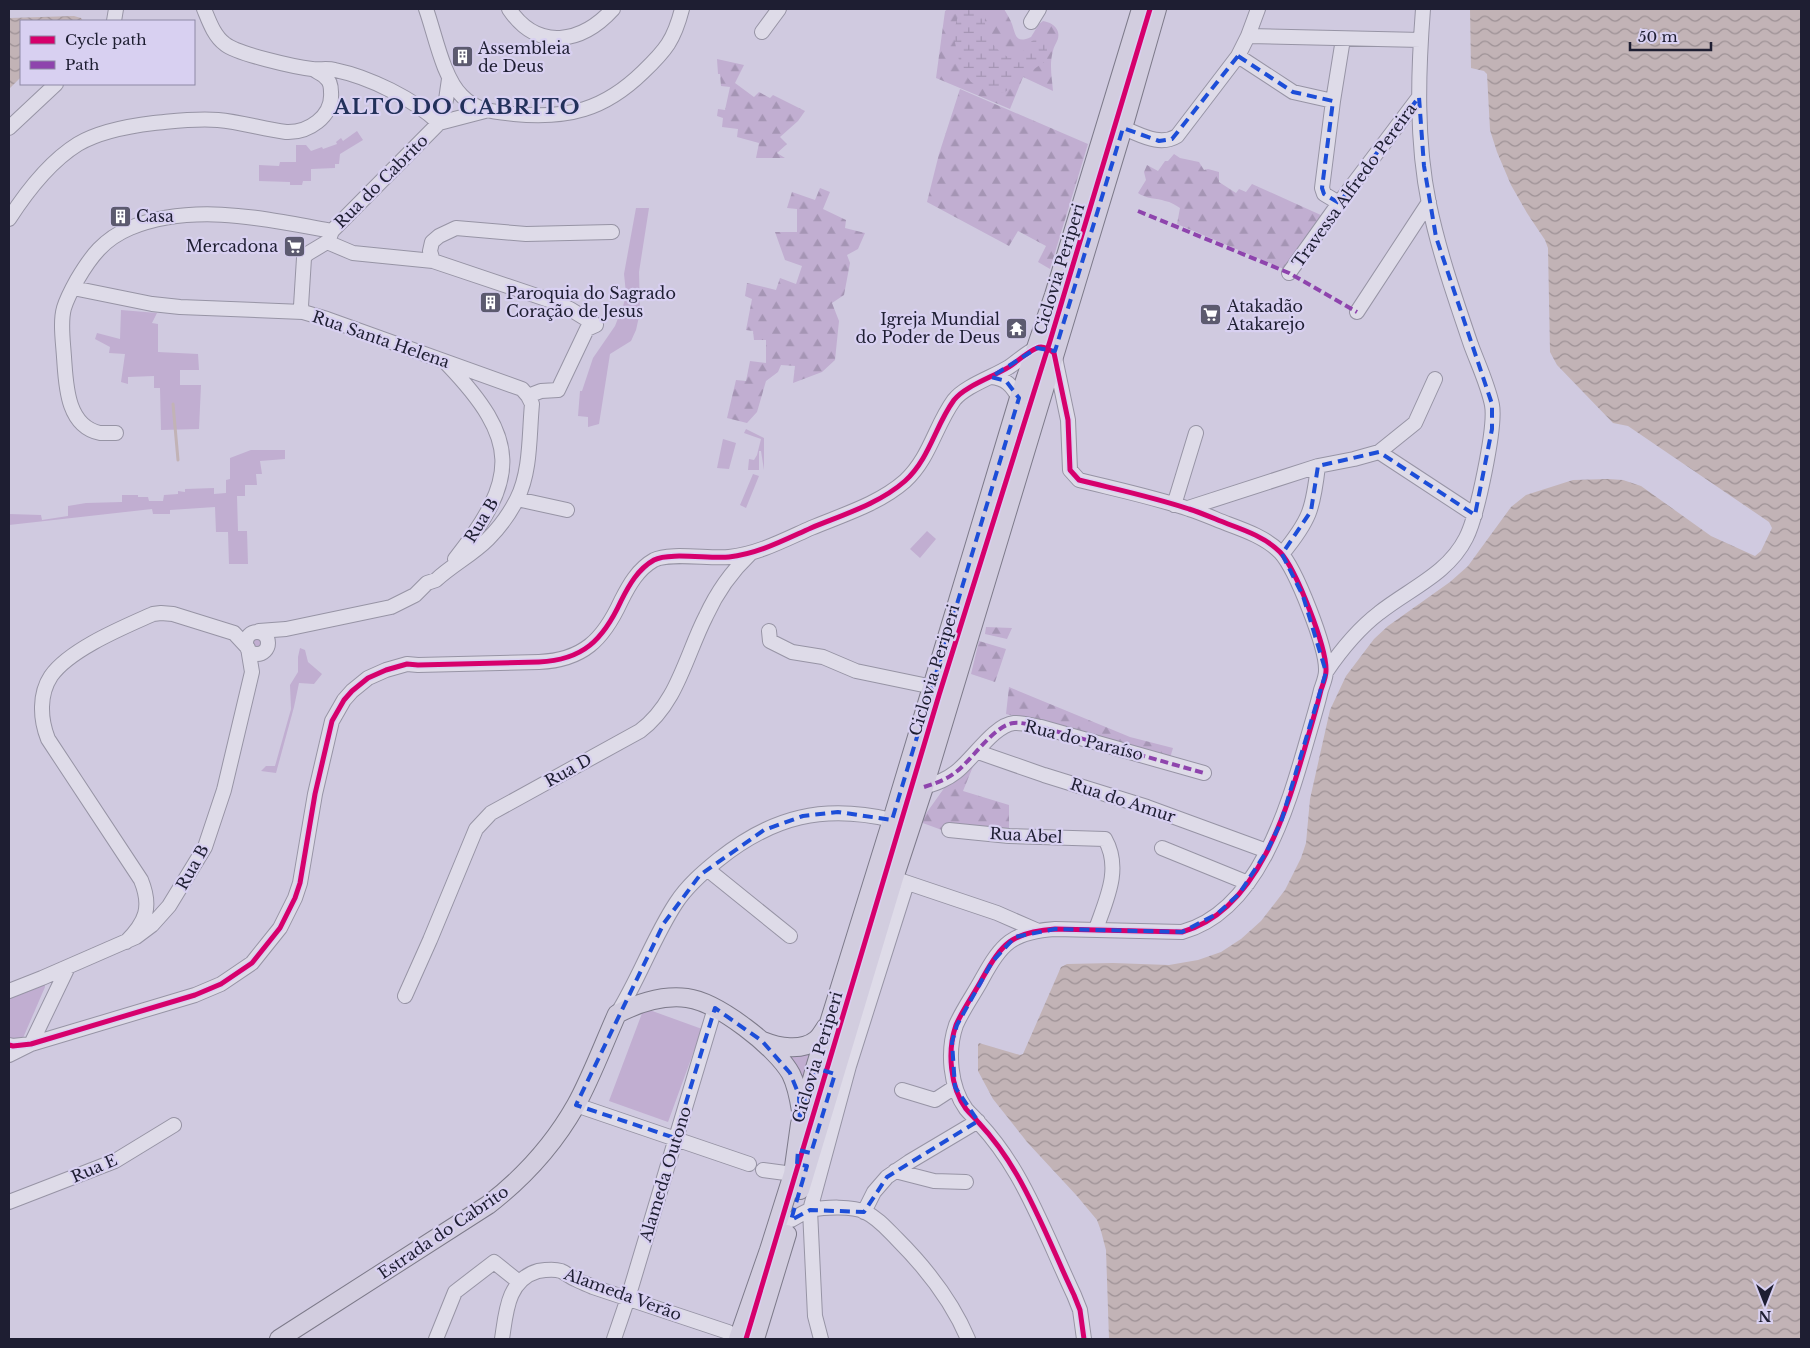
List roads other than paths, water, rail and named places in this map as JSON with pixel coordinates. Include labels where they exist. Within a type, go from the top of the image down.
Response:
[{"type":"main road","points":[[800,1124],[812,1068],[829,1023],[933,687],[1019,398],[1054,295],[1142,9]]},
{"type":"main road","points":[[737,1336],[791,1220],[835,1074],[901,880],[924,786],[1123,128],[1157,9]]},
{"type":"main road","points":[[616,1014],[636,1005],[674,998],[701,1001],[715,1008],[762,1041],[790,1073],[799,1095],[801,1112],[793,1174],[770,1250],[737,1336]]},
{"type":"main road","name":"Estrada do Cabrito","points":[[279,1339],[503,1194],[536,1161],[576,1105],[616,1014]]},
{"type":"main road","points":[[762,1041],[789,1047],[805,1046],[816,1040],[829,1023]]},
{"type":"main road","points":[[805,1046],[812,1068]]},
{"type":"main road","points":[[790,1073],[812,1068],[835,1074]]},
{"type":"street","points":[[204,9],[217,36],[225,45],[231,48],[244,53],[313,69],[335,70],[389,90],[428,112],[439,123]]},
{"type":"street","points":[[426,9],[449,79]]},
{"type":"street","points":[[509,9],[523,24],[534,31],[544,36],[557,38],[576,35],[603,18],[613,9]]},
{"type":"street","name":"Rua do Cabrito","points":[[449,79],[463,97],[470,103],[485,110],[519,114],[551,114],[585,109],[604,102],[638,76],[671,43],[682,9]]},
{"type":"street","points":[[762,32],[779,9]]},
{"type":"street","points":[[1031,22],[1039,9]]},
{"type":"street","points":[[1123,128],[1159,141],[1172,139],[1182,131],[1238,56],[1258,9]]},
{"type":"street","name":"Travessa Alfredo Pereira","points":[[1326,672],[1339,654],[1378,614],[1453,559],[1467,537],[1474,515],[1492,429],[1492,404],[1446,274],[1429,202],[1420,134],[1419,97],[1423,9]]},
{"type":"street","points":[[1248,36],[1421,40]]},
{"type":"street","points":[[1339,203],[1324,194],[1322,188],[1343,39]]},
{"type":"street","points":[[1238,56],[1293,92],[1333,101]]},
{"type":"street","points":[[9,219],[34,184],[55,162],[79,144],[98,135],[130,126],[193,119],[226,121],[286,132],[295,132],[308,128],[325,113],[331,99],[328,79],[313,69]]},
{"type":"street","name":"Rua do Cabrito","points":[[303,312],[301,306],[304,258],[330,237],[439,123],[446,100],[449,79]]},
{"type":"street","points":[[9,128],[55,85]]},
{"type":"street","name":"Travessa Alfredo Pereira","points":[[1289,273],[1419,97]]},
{"type":"street","name":"Rua do Cabrito","points":[[439,123],[485,110]]},
{"type":"street","points":[[1357,312],[1429,202]]},
{"type":"street","points":[[116,433],[100,432],[83,424],[72,408],[66,391],[64,307],[91,257],[105,242],[129,228],[168,217],[185,215],[233,215],[330,237],[353,253],[433,261],[517,288],[570,309],[596,325],[587,329],[556,391],[541,391],[528,396]]},
{"type":"street","points":[[433,261],[430,251],[432,242],[438,236],[456,228],[526,234],[612,232]]},
{"type":"street","name":"Rua Santa Helena","points":[[73,288],[152,304],[180,307],[303,312],[327,318],[522,389],[528,396]]},
{"type":"street","points":[[9,1055],[32,1044],[209,990],[233,977],[257,958],[285,919],[300,883],[315,794],[332,721],[348,696],[368,678],[407,664],[538,662],[565,659],[588,646],[601,634],[614,617],[632,582],[641,570],[652,561],[664,557],[726,557],[750,554],[861,507],[895,489],[919,466],[955,398],[1037,348],[1045,347],[1054,353],[1068,420],[1070,470],[1074,476],[1079,480],[1181,507],[1253,534],[1269,542],[1282,554],[1291,567],[1317,633],[1326,672],[1292,792],[1268,851],[1248,883],[1228,904],[1217,914],[1195,928],[1174,933],[1096,929],[1036,930],[1015,937],[1002,948],[992,962],[956,1025],[952,1051],[952,1070],[955,1087],[966,1108],[997,1143],[1026,1192],[1074,1294],[1080,1310],[1084,1339]]},
{"type":"street","name":"Rua B","points":[[444,361],[479,400],[498,432],[503,460],[497,495],[463,549],[445,572]]},
{"type":"street","points":[[991,377],[1006,381],[1019,398]]},
{"type":"street","points":[[1181,507],[1318,466],[1379,452],[1415,423],[1434,379]]},
{"type":"street","name":"Rua B","points":[[234,633],[286,629],[391,607],[415,595],[427,583],[436,580],[487,540],[517,499],[524,480],[532,404],[528,396]]},
{"type":"street","points":[[1181,507],[1196,433]]},
{"type":"street","points":[[1379,452],[1474,515]]},
{"type":"street","points":[[1282,554],[1302,529],[1311,511],[1318,466]]},
{"type":"street","points":[[517,499],[567,510]]},
{"type":"street","points":[[484,516],[499,526]]},
{"type":"street","name":"Rua D","points":[[404,996],[430,940],[465,854],[476,830],[483,820],[490,813],[640,731],[651,722],[664,707],[671,694],[705,616],[719,591],[730,574],[750,554]]},
{"type":"street","points":[[126,942],[144,918],[148,898],[145,889],[141,880],[48,739],[42,717],[43,696],[52,675],[64,663],[85,648],[153,614],[173,614],[234,633],[247,648],[258,654],[267,649],[269,645],[268,638],[262,632],[257,631],[247,637],[247,648]]},
{"type":"street","points":[[252,672],[267,649],[286,629]]},
{"type":"street","points":[[770,631],[770,641],[792,652],[823,657],[856,671],[933,687]]},
{"type":"street","name":"Rua B","points":[[9,991],[126,942],[145,931],[160,918],[176,896],[205,847],[227,781],[252,672],[247,648]]},
{"type":"street","name":"Rua do Paraíso","points":[[924,786],[943,781],[956,772],[998,730],[1014,723],[1022,723],[1204,773]]},
{"type":"street","name":"Rua do Amur","points":[[978,752],[1147,807],[1268,851]]},
{"type":"street","name":"Estrada do Cabrito","points":[[616,1014],[677,901],[688,887],[707,869],[734,848],[764,830],[803,816],[838,812],[865,814],[892,820]]},
{"type":"street","name":"Rua Abel","points":[[949,830],[1009,836],[1102,838],[1108,846],[1113,872],[1111,886],[1096,929]]},
{"type":"street","points":[[1162,848],[1248,883]]},
{"type":"street","points":[[707,869],[790,936]]},
{"type":"street","points":[[821,1339],[816,1316],[810,1210],[901,880],[997,913],[1036,930]]},
{"type":"street","points":[[32,1044],[68,967]]},
{"type":"street","name":"Alameda Outono","points":[[614,1339],[715,1008]]},
{"type":"street","points":[[43,1020],[46,1034],[57,1036]]},
{"type":"street","points":[[9,1044],[13,1046],[32,1044]]},
{"type":"street","points":[[902,1090],[936,1100],[955,1087]]},
{"type":"street","points":[[576,1105],[749,1164]]},
{"type":"street","points":[[864,1212],[877,1188],[895,1171],[978,1121]]},
{"type":"street","name":"Rua E","points":[[9,1202],[115,1161],[174,1125]]},
{"type":"street","points":[[762,1170],[793,1174]]},
{"type":"street","points":[[895,1171],[934,1180],[966,1182]]},
{"type":"street","points":[[791,1220],[810,1210],[847,1209],[864,1212],[878,1220],[927,1273],[956,1313],[968,1339]]},
{"type":"street","points":[[436,1339],[455,1292],[494,1262],[518,1282],[509,1300],[502,1339]]},
{"type":"street","name":"Alameda Verão","points":[[518,1282],[530,1274],[543,1270],[560,1270],[576,1280],[593,1287],[737,1336]]},
{"type":"water","points":[[1470,9],[1801,9],[1801,1339],[1109,1339],[1106,1250],[1097,1220],[1027,1142],[993,1099],[978,1071],[979,1043],[1020,1055],[1023,1054],[1061,967],[1067,964],[1169,965],[1198,960],[1221,952],[1241,939],[1261,921],[1285,890],[1301,858],[1306,843],[1310,799],[1330,710],[1346,676],[1374,639],[1388,626],[1450,582],[1468,566],[1511,507],[1526,495],[1573,480],[1623,480],[1641,486],[1711,536],[1755,556],[1761,551],[1772,528],[1769,522],[1628,426],[1613,423],[1557,365],[1550,352],[1548,248],[1511,185],[1497,152],[1490,130],[1487,74],[1484,71],[1471,68]]},
{"type":"water","points":[[74,16],[82,20],[20,20],[20,78],[9,89],[9,18]]},
{"type":"waterway","points":[[173,404],[178,460]]},
{"type":"place","name":"Assembleia de Deus","points":[[462,57]]},
{"type":"place","name":"Casa","points":[[120,216]]},
{"type":"place","name":"Mercadona","points":[[294,246]]},
{"type":"place","name":"Paroquia do Sagrado Coração de Jesus","points":[[490,302]]},
{"type":"place","name":"Atakadão Atakarejo","points":[[1211,315]]},
{"type":"place","name":"Igreja Mundial do Poder de Deus","points":[[1016,328]]},
{"type":"district","name":"ALTO DO CABRITO","points":[[457,107]]}]
